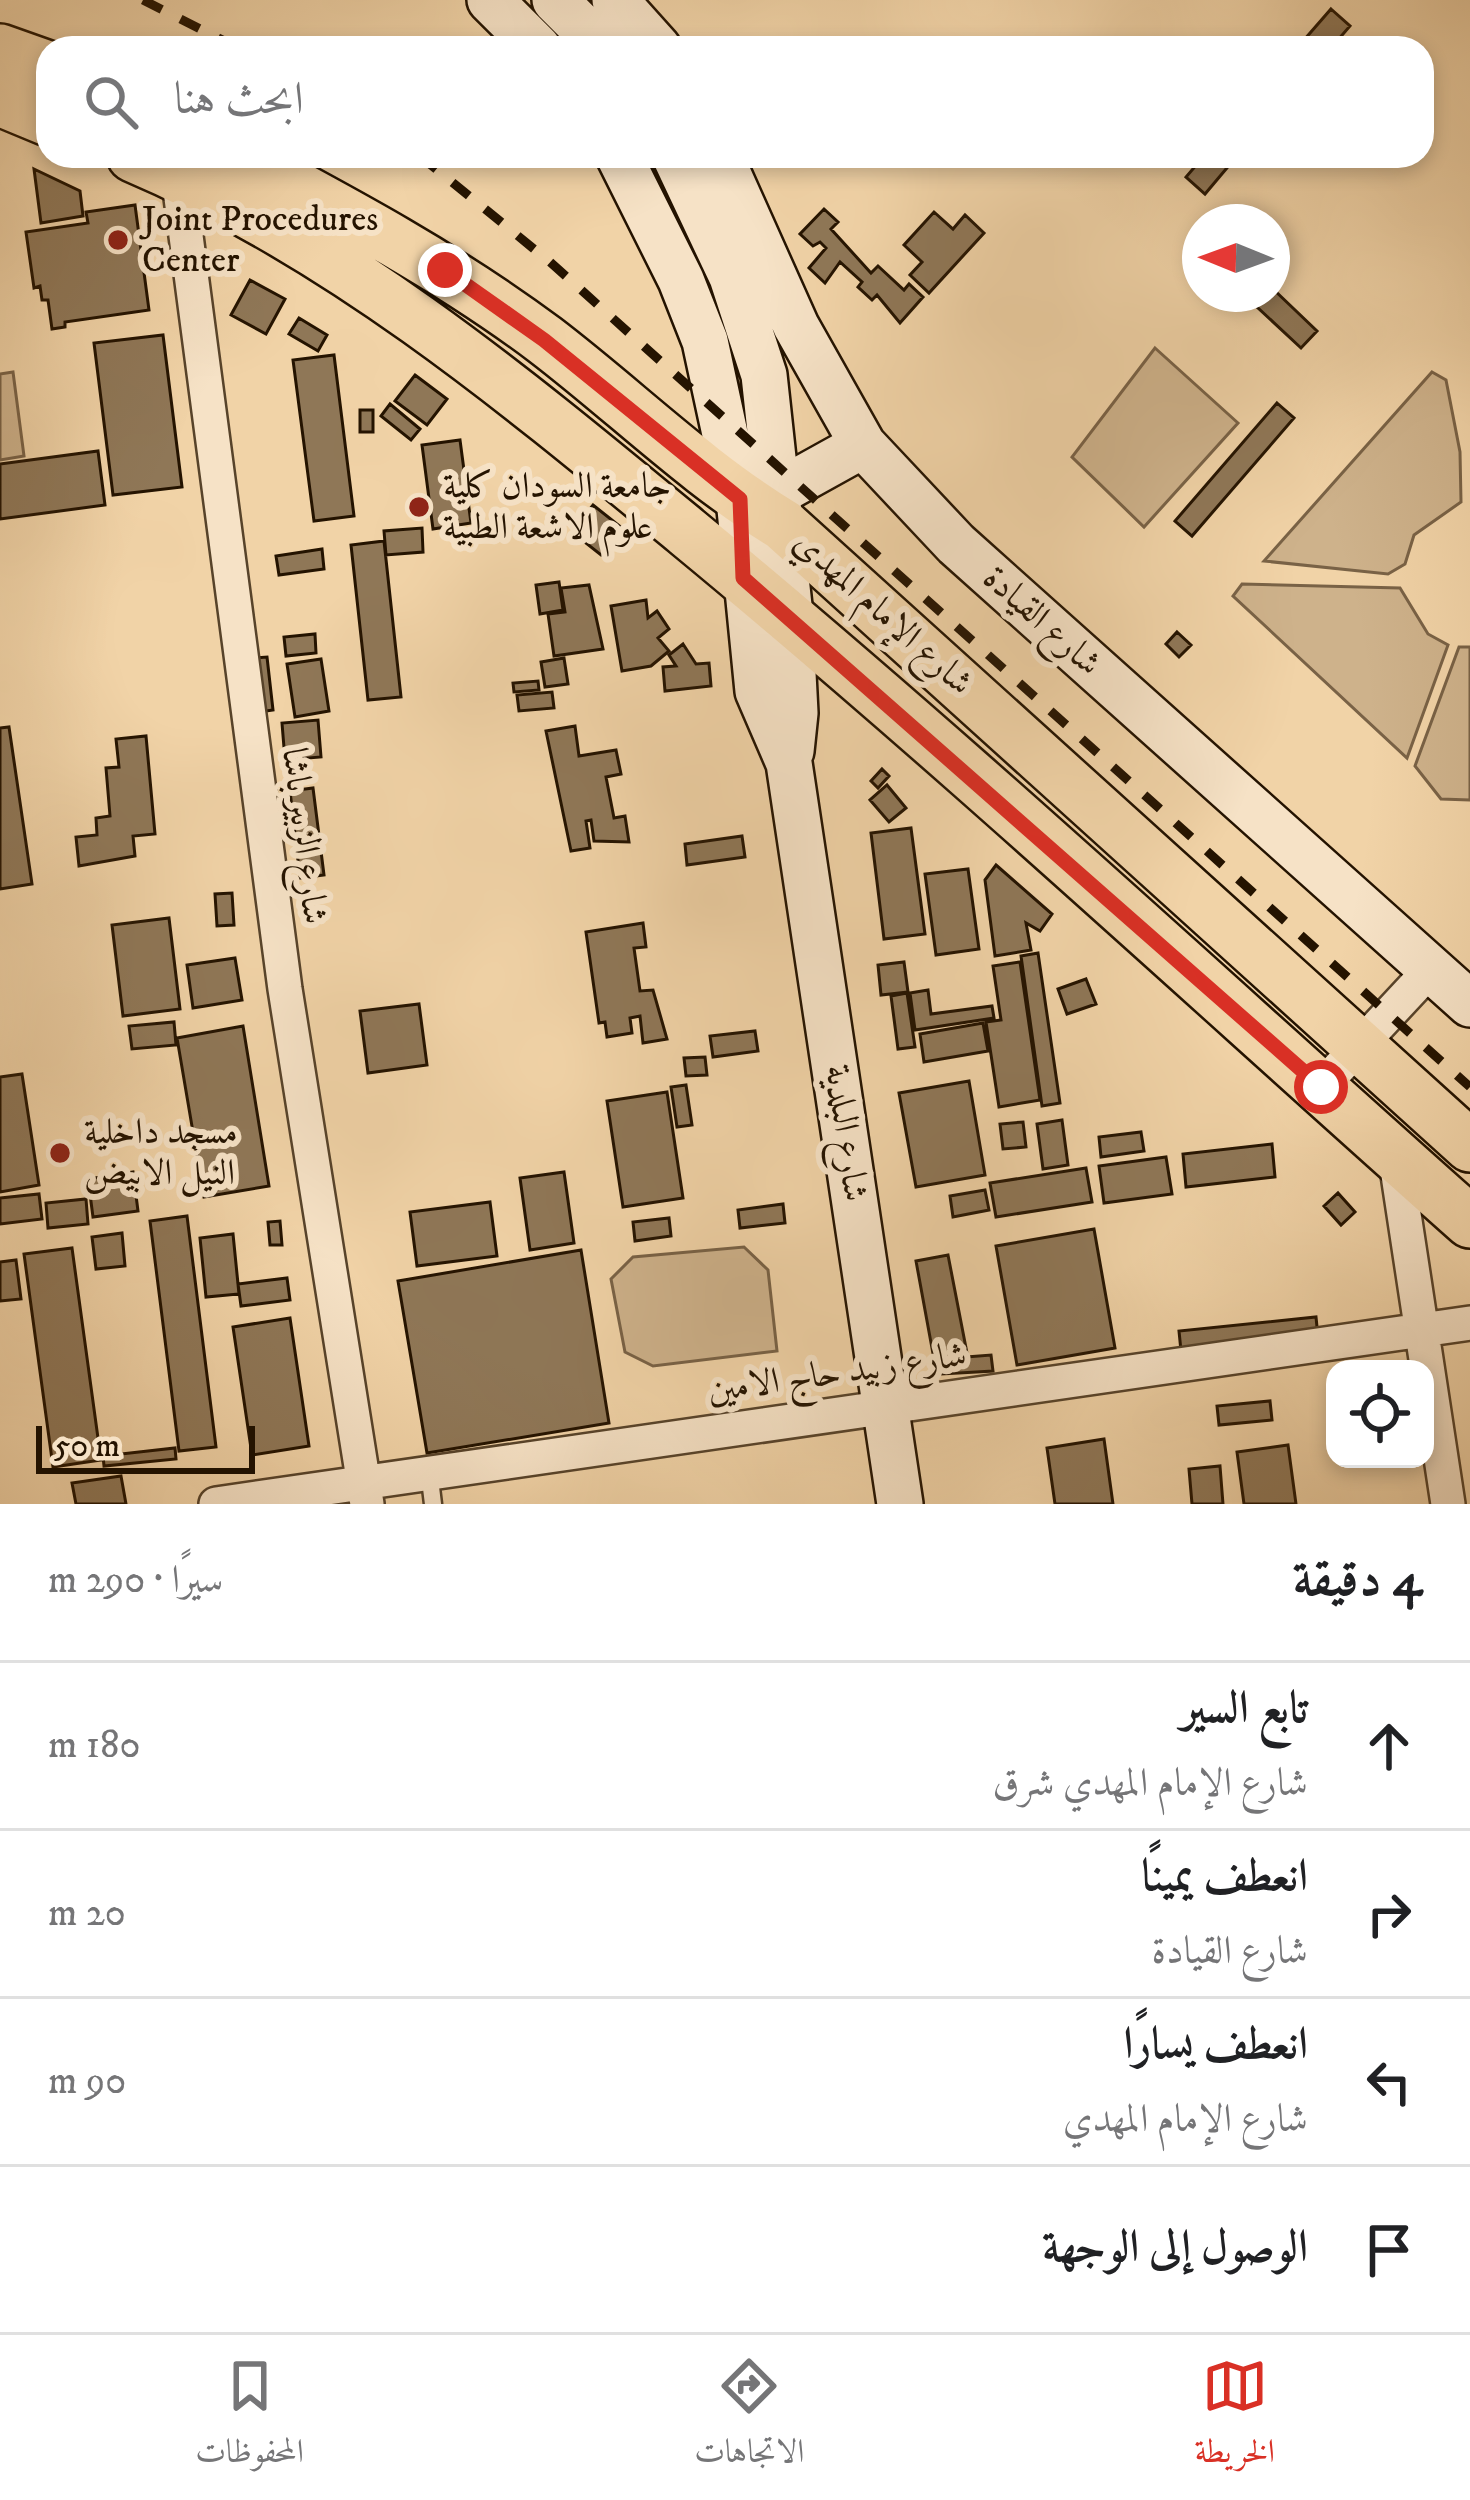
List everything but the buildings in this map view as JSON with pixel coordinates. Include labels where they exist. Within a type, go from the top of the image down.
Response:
[{"type":"main road","points":[[0,50],[36,63]]},
{"type":"main road","points":[[0,100],[36,115]]},
{"type":"main road","name":"شارع الإمام المهدي","points":[[160,168],[331,260],[504,380],[790,615],[1470,1222]]},
{"type":"main road","name":"شارع الإمام المهدي","points":[[261,168],[445,270],[768,505],[1470,1146]]},
{"type":"street","points":[[490,0],[526,36]]},
{"type":"street","points":[[555,0],[591,36]]},
{"type":"street","points":[[615,0],[647,36]]},
{"type":"street","name":"شارع الزبير باشا","points":[[156,168],[365,1492]]},
{"type":"street","points":[[625,168],[681,280],[768,505]]},
{"type":"street","points":[[681,168],[732,277],[757,346],[768,505],[790,615],[795,713],[789,763]]},
{"type":"street","name":"شارع القيادة","points":[[725,168],[796,326],[863,445],[956,544],[1470,1004]]},
{"type":"street","points":[[789,763],[758,691],[743,578],[768,505],[863,445]]},
{"type":"street","name":"شارع البلدية","points":[[789,763],[900,1504]]},
{"type":"street","points":[[1321,1087],[1430,970]]},
{"type":"street","points":[[1395,1155],[1448,1504]]},
{"type":"street","name":"شارع زبيد حاج الامين","points":[[216,1504],[365,1492],[428,1470],[1470,1323]]},
{"type":"lane","points":[[428,1470],[433,1504]]},
{"type":"shaded area","points":[[1155,348],[1238,423],[1144,527],[1072,457]]},
{"type":"shaded area","points":[[13,372],[24,456],[0,460],[0,374]]},
{"type":"shaded area","points":[[1432,372],[1446,380],[1460,452],[1461,502],[1414,535],[1405,564],[1388,574],[1264,561]]},
{"type":"shaded area","points":[[1242,584],[1400,588],[1428,634],[1448,645],[1407,758],[1233,596]]},
{"type":"shaded area","points":[[1459,647],[1470,647],[1470,800],[1441,799],[1415,766]]},
{"type":"shaded area","points":[[744,1247],[768,1270],[777,1351],[653,1366],[625,1352],[611,1279],[633,1257]]},
{"type":"railway","points":[[143,0],[214,36]]},
{"type":"railway","points":[[435,168],[550,262],[1470,1087]]},
{"type":"place","name":"Joint Procedures Center","points":[[118,240]]},
{"type":"place","name":"جامعة السودان كلية علوم الاشعة الطبية","points":[[419,507]]},
{"type":"place","name":"مسجد داخلية النيل الابيض","points":[[60,1153]]},
{"type":"route","points":[[445,270],[544,340],[740,499],[743,578],[1321,1087]]}]
